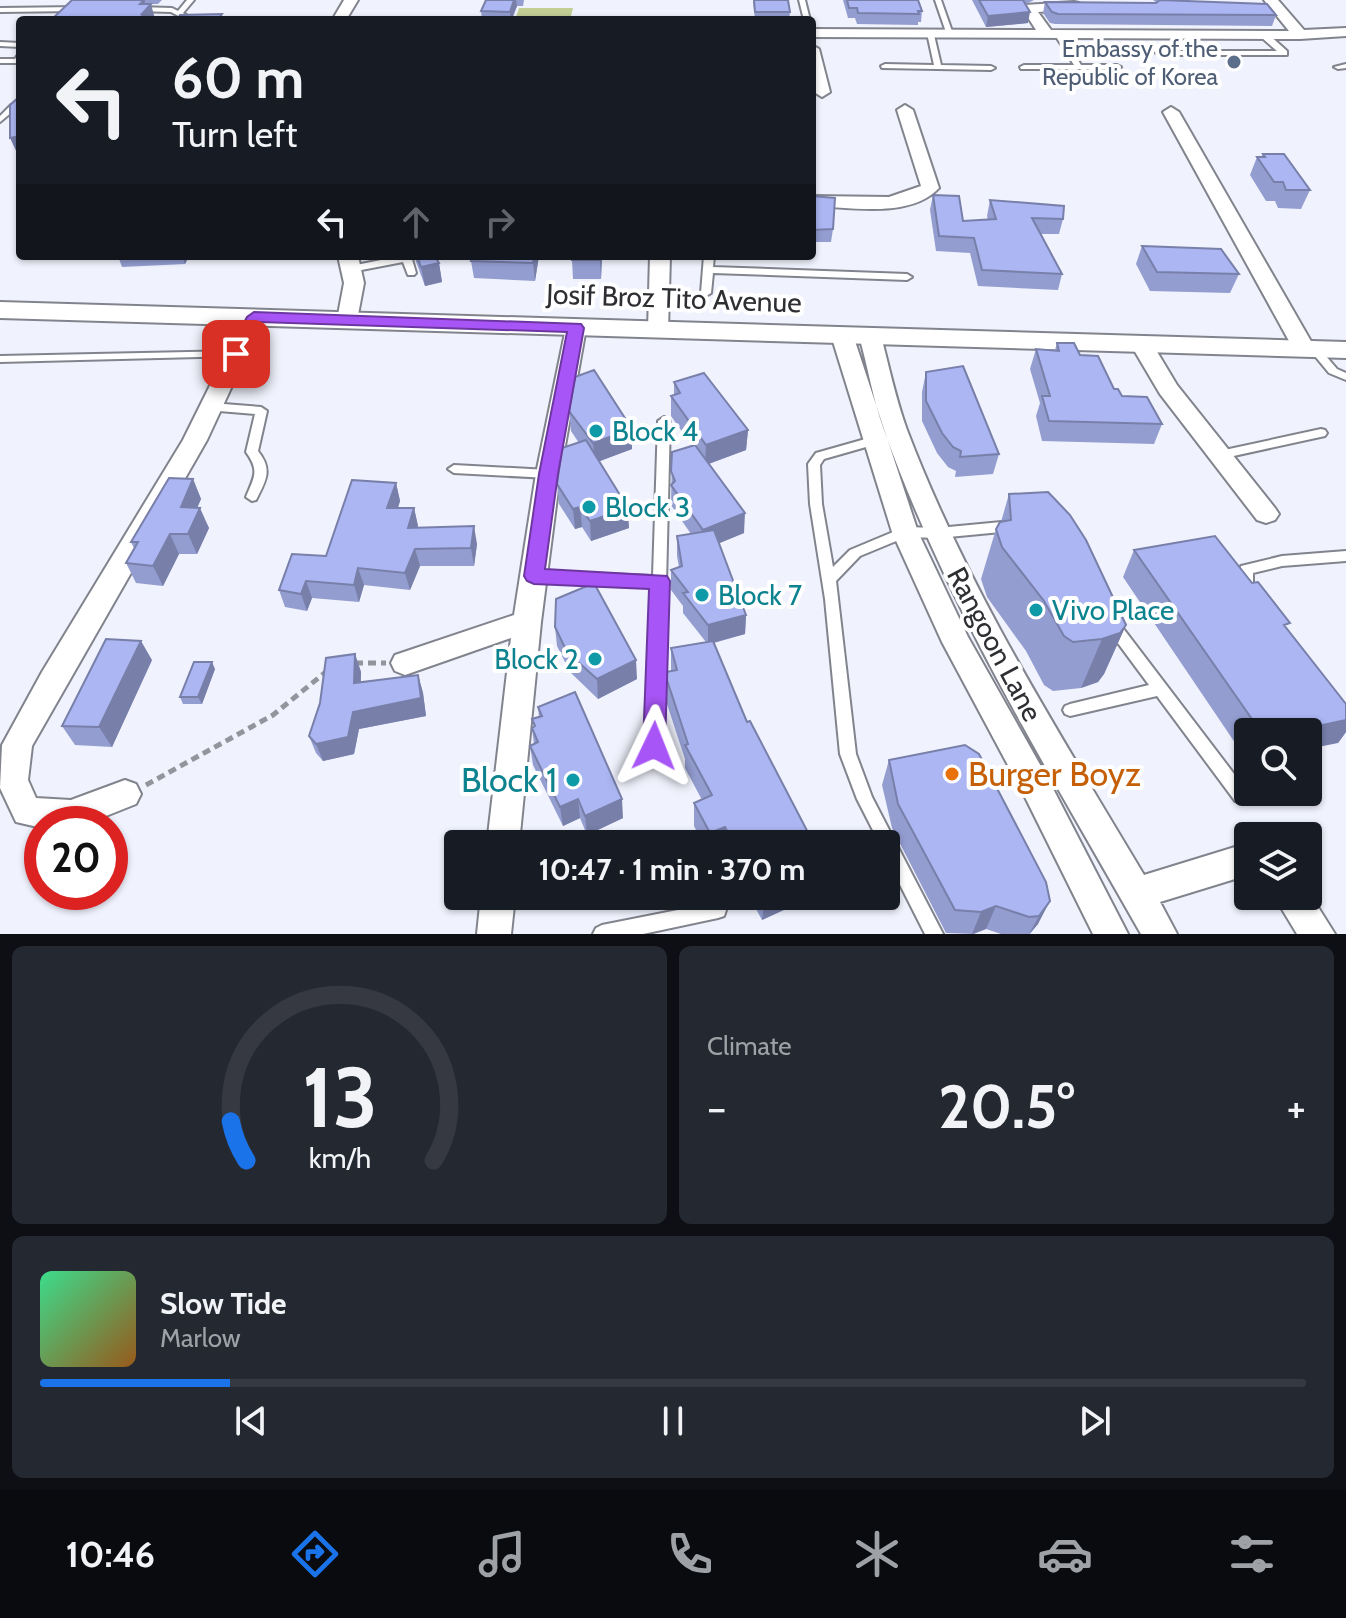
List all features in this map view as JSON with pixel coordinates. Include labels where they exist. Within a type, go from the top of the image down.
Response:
[{"type":"street","points":[[1271,5],[1300,35]]},
{"type":"street","points":[[1053,35],[1029,8],[1096,6]]},
{"type":"street","points":[[816,33],[1300,35],[1346,32]]},
{"type":"street","points":[[816,77],[822,92]]},
{"type":"street","points":[[816,201],[888,202],[920,195],[930,188],[905,110]]},
{"type":"street","points":[[1171,112],[1310,350]]},
{"type":"street","points":[[658,330],[660,260]]},
{"type":"street","points":[[347,320],[354,283],[349,262]]},
{"type":"street","name":"Josif Broz Tito Avenue","points":[[0,310],[1346,350]]},
{"type":"street","points":[[125,794],[71,815],[27,812],[12,780],[17,745],[195,440],[254,317]]},
{"type":"street","points":[[505,830],[527,622],[548,474],[576,328]]},
{"type":"street","name":"Rangoon Lane","points":[[856,336],[876,440],[905,532],[956,642],[1036,787],[1111,934]]},
{"type":"street","name":"Rangoon Lane","points":[[856,336],[938,533],[1016,687],[1160,934]]},
{"type":"street","points":[[1142,345],[1168,389],[1266,514]]},
{"type":"street","points":[[405,663],[527,622]]},
{"type":"street","points":[[1138,893],[1234,863]]},
{"type":"street","points":[[494,934],[497,910]]},
{"type":"street","points":[[1301,910],[1318,934]]},
{"type":"lane","points":[[180,13],[191,0]]},
{"type":"lane","points":[[938,0],[951,35]]},
{"type":"lane","points":[[0,10],[92,9]]},
{"type":"lane","points":[[133,9],[185,16]]},
{"type":"lane","points":[[930,35],[938,67]]},
{"type":"lane","points":[[1053,35],[1079,67]]},
{"type":"lane","points":[[1160,53],[1284,53],[1264,35]]},
{"type":"lane","points":[[885,66],[991,68]]},
{"type":"lane","points":[[1024,67],[1117,67]]},
{"type":"lane","points":[[0,120],[14,107]]},
{"type":"lane","points":[[349,262],[372,260]]},
{"type":"lane","points":[[407,260],[411,273]]},
{"type":"lane","points":[[706,293],[709,260]]},
{"type":"lane","points":[[708,270],[907,277]]},
{"type":"lane","points":[[1310,350],[1333,371],[1346,377]]},
{"type":"lane","points":[[0,359],[236,354]]},
{"type":"lane","points":[[211,407],[256,408],[261,411],[251,445],[263,468],[252,497]]},
{"type":"lane","points":[[654,746],[664,421]]},
{"type":"lane","points":[[1220,455],[1321,433]]},
{"type":"lane","points":[[876,440],[820,456],[814,464],[816,504],[848,754],[865,799],[934,934]]},
{"type":"lane","points":[[454,469],[548,474]]},
{"type":"lane","points":[[828,580],[855,553],[905,532],[1022,528]]},
{"type":"lane","points":[[1255,597],[1246,585],[1246,570],[1282,561],[1346,556]]},
{"type":"lane","points":[[534,576],[660,581]]},
{"type":"lane","points":[[1101,609],[1234,787]]},
{"type":"lane","points":[[1070,710],[1159,689]]},
{"type":"lane","points":[[602,934],[718,910]]},
{"type":"path","points":[[345,665],[358,662],[405,663]]},
{"type":"path","points":[[125,794],[164,777],[273,715],[332,668]]},
{"type":"green space","points":[[519,8],[573,8],[571,16],[516,16]]},
{"type":"building","points":[[72,0],[144,0],[140,4],[151,4],[142,16],[55,16]]},
{"type":"building","points":[[486,0],[514,0],[510,12],[481,11]]},
{"type":"building","points":[[754,0],[788,0],[790,12],[755,12]]},
{"type":"building","points":[[847,0],[918,0],[922,11],[918,11],[919,14],[858,13],[857,8],[849,8]]},
{"type":"building","points":[[979,0],[1023,0],[1030,12],[988,16]]},
{"type":"building","points":[[1160,0],[1267,4],[1276,15],[1058,14],[1052,12],[1045,2],[1156,3]]},
{"type":"building","points":[[222,14],[221,16],[180,15]]},
{"type":"building","points":[[16,100],[16,137],[10,138],[10,105]]},
{"type":"building","points":[[1263,154],[1284,154],[1310,190],[1286,190],[1283,182],[1274,182],[1257,157],[1265,157]]},
{"type":"building","points":[[933,195],[959,196],[963,221],[996,219],[990,200],[1064,206],[1063,219],[1032,218],[1062,274],[982,270],[974,238],[939,236]]},
{"type":"building","points":[[816,196],[835,198],[833,229],[816,230]]},
{"type":"building","points":[[1142,246],[1221,249],[1239,274],[1157,272]]},
{"type":"building","points":[[418,260],[437,260],[439,263],[421,267]]},
{"type":"building","points":[[471,260],[533,260],[533,263]]},
{"type":"building","points":[[1057,343],[1074,343],[1080,355],[1098,356],[1114,389],[1118,389],[1122,396],[1147,397],[1162,424],[1049,421],[1042,396],[1050,396],[1036,349],[1059,351]]},
{"type":"building","points":[[963,366],[999,454],[960,457],[961,451],[953,447],[942,433],[926,401],[926,372]]},
{"type":"building","points":[[594,370],[632,429],[593,443],[569,411],[575,377]]},
{"type":"building","points":[[704,373],[748,430],[706,445],[671,396],[680,393],[674,382]]},
{"type":"building","name":"Block 3","points":[[586,440],[628,508],[590,521],[580,507],[573,509],[557,484],[562,448]]},
{"type":"building","points":[[695,445],[745,513],[703,530],[671,485],[675,481],[671,471],[672,452]]},
{"type":"building","points":[[169,478],[193,479],[181,507],[200,508],[188,534],[170,534],[153,566],[126,563],[138,542],[131,542]]},
{"type":"building","points":[[352,480],[396,483],[387,508],[414,508],[408,528],[474,526],[471,548],[415,549],[405,573],[358,568],[354,585],[306,581],[301,594],[279,590],[292,554],[326,556]]},
{"type":"building","points":[[1048,492],[1070,515],[1086,540],[1126,625],[1120,633],[1102,639],[1073,642],[1064,636],[1044,601],[1002,547],[996,529],[1000,522],[1011,520],[1009,494]]},
{"type":"building","name":"Block 7","points":[[714,530],[746,615],[708,625],[683,593],[688,592],[671,570],[682,566],[677,536]]},
{"type":"building","points":[[1215,536],[1252,583],[1258,582],[1290,623],[1284,625],[1346,704],[1346,720],[1322,725],[1322,718],[1251,718],[1134,550]]},
{"type":"building","name":"Block 2","points":[[594,583],[636,660],[597,679],[567,652],[555,627],[556,599]]},
{"type":"building","points":[[106,639],[141,641],[99,727],[62,726]]},
{"type":"building","points":[[713,641],[747,722],[750,721],[807,830],[727,830],[725,827],[708,830],[694,803],[712,795],[685,745],[688,744],[666,677],[666,672],[677,670],[671,648]]},
{"type":"building","points":[[355,654],[354,683],[418,675],[421,698],[353,712],[348,737],[316,744],[309,736],[320,703],[326,658]]},
{"type":"building","points":[[194,662],[212,662],[198,697],[180,697]]},
{"type":"building","name":"Block 1","points":[[575,692],[622,799],[585,816],[578,799],[560,807],[530,746],[538,742],[532,719],[542,716],[538,707]]},
{"type":"building","points":[[965,745],[979,754],[1046,882],[1050,901],[1039,916],[1029,917],[996,906],[981,912],[955,910],[898,804],[889,760]]},
{"type":"place","name":"Embassy of the Republic of Korea","points":[[1234,62]]},
{"type":"place","name":"Block 4","points":[[596,431]]},
{"type":"place","name":"Block 3","points":[[589,507]]},
{"type":"place","name":"Block 7","points":[[702,595]]},
{"type":"place","name":"Vivo Place","points":[[1036,610]]},
{"type":"place","name":"Block 2","points":[[595,659]]},
{"type":"place","name":"Burger Boyz","points":[[952,774]]},
{"type":"place","name":"Block 1","points":[[573,780]]},
{"type":"route","points":[[236,354],[254,317],[576,328],[548,474],[534,576],[660,581],[654,746]]}]
